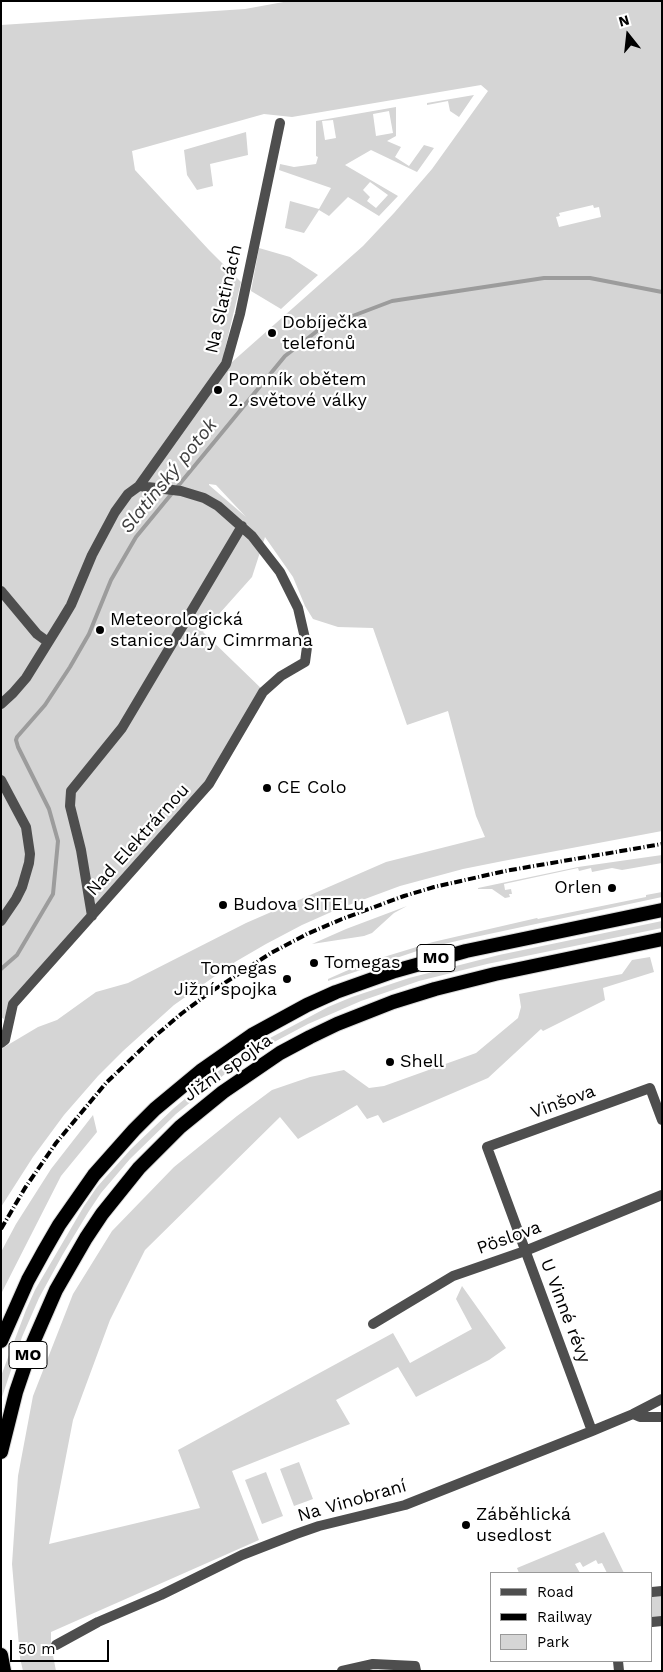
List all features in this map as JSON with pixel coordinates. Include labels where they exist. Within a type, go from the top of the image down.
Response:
[{"type":"highway","name":"Jižní spojka","points":[[1,1341],[28,1280],[44,1251],[59,1225],[94,1175],[155,1109],[202,1070],[252,1035],[336,992],[403,968],[466,951],[662,910]]},
{"type":"highway","name":"Jižní spojka","points":[[1,1452],[16,1392],[32,1346],[56,1290],[86,1238],[108,1206],[158,1147],[216,1098],[251,1072],[302,1041],[386,1004],[495,974],[662,940]]},
{"type":"highway","points":[[1,1655],[4,1671]]},
{"type":"street","name":"Na Slatinách","points":[[1,704],[26,678],[48,642],[70,605],[102,534],[128,494],[138,486],[226,364],[240,314],[280,123]]},
{"type":"street","points":[[92,916],[81,850],[70,806],[71,791],[122,728],[242,526],[211,501],[196,495],[138,486]]},
{"type":"street","name":"Nad Elektrárnou","points":[[1,1042],[5,1040],[13,1004],[209,784],[263,692],[281,676],[305,662],[307,646],[298,608],[280,572],[242,526]]},
{"type":"street","points":[[1,591],[37,634],[48,642]]},
{"type":"street","points":[[1,780],[26,827],[30,854],[22,887],[1,921]]},
{"type":"street","name":"Vinšova","points":[[486,1147],[650,1088],[662,1120]]},
{"type":"street","name":"U Vinné révy","points":[[486,1147],[592,1431]]},
{"type":"street","name":"Pöslova","points":[[374,1324],[453,1276],[524,1251],[662,1195]]},
{"type":"street","name":"Na Vinobraní","points":[[56,1645],[98,1622],[161,1595],[242,1555],[296,1534],[405,1504],[592,1431],[633,1414],[662,1399]]},
{"type":"street","points":[[633,1414],[640,1417],[662,1417]]},
{"type":"street","points":[[342,1671],[373,1664],[416,1668]]},
{"type":"green space","points":[[289,1],[662,1],[662,831],[463,869],[400,886],[338,909],[266,944],[235,962],[174,1005],[123,1051],[64,1115],[33,1157],[1,1207],[1,1049],[38,1027],[57,1020],[96,992],[128,983],[246,923],[386,862],[485,837],[476,816],[448,711],[407,725],[373,628],[338,627],[313,619],[305,606],[293,577],[265,537],[252,577],[203,632],[267,694],[212,788],[4,1019],[1,1017],[1,25],[245,9]],"holes":[[[481,85],[488,91],[432,169],[363,246],[232,362],[224,353],[241,282],[135,170],[132,151],[264,114],[292,117]],[[593,205],[594,208],[599,207],[601,217],[559,227],[556,217],[560,216],[559,213]],[[209,485],[216,485],[246,517]]]},
{"type":"green space","points":[[474,95],[459,117],[450,111],[448,101],[427,105],[427,103]]},
{"type":"green space","points":[[396,107],[396,136],[387,141],[401,147],[395,157],[409,166],[424,145],[434,148],[417,172],[371,150],[345,165],[398,196],[379,216],[348,197],[329,216],[319,210],[304,233],[285,228],[290,201],[319,209],[331,188],[279,170],[280,164],[294,167],[316,164],[318,157],[316,156],[316,121]],"holes":[[[389,111],[393,133],[376,136],[373,114]],[[333,120],[336,138],[325,140],[322,121]],[[370,182],[388,195],[376,208],[367,201],[370,197],[363,190]]]},
{"type":"green space","points":[[246,132],[248,155],[210,164],[213,186],[197,190],[187,175],[184,150]]},
{"type":"green space","points":[[259,248],[290,257],[318,275],[281,309],[251,291]]},
{"type":"green space","points":[[662,855],[662,863],[622,870],[612,868],[592,872],[591,868],[579,871],[578,868],[504,884],[505,890],[511,889],[512,894],[509,894],[510,897],[505,898],[492,889],[478,889],[578,867]]},
{"type":"green space","points":[[662,892],[662,897],[423,949],[328,981],[328,979],[364,963],[433,942]]},
{"type":"green space","points":[[407,906],[394,913],[372,933],[364,936],[312,944],[346,929]]},
{"type":"green space","points":[[662,921],[662,928],[487,964],[419,981],[361,1001],[308,1024],[276,1041],[225,1074],[176,1114],[130,1159],[101,1193],[63,1254],[39,1298],[22,1337],[1,1400],[1,1376],[26,1310],[35,1290],[84,1206],[97,1187],[131,1149],[174,1108],[221,1069],[270,1038],[328,1007],[352,997],[409,978],[499,955]]},
{"type":"green space","points":[[650,957],[654,972],[603,988],[605,1000],[543,1031],[541,1029],[488,1078],[383,1123],[378,1115],[367,1119],[357,1105],[298,1139],[280,1117],[145,1250],[110,1320],[73,1420],[49,1544],[200,1508],[178,1450],[393,1333],[410,1363],[472,1329],[456,1299],[462,1286],[506,1348],[489,1360],[416,1397],[398,1367],[336,1400],[350,1424],[232,1471],[259,1540],[51,1632],[51,1645],[56,1671],[23,1671],[20,1658],[12,1564],[18,1476],[33,1396],[73,1294],[112,1231],[174,1167],[272,1090],[310,1077],[344,1070],[369,1088],[384,1086],[476,1053],[518,1018],[521,1007],[519,994],[622,974],[632,960]]},
{"type":"green space","points":[[93,1115],[97,1132],[61,1176],[1,1294],[1,1252],[16,1224],[51,1169]]},
{"type":"green space","points":[[299,1462],[313,1499],[294,1506],[280,1469]]},
{"type":"green space","points":[[266,1472],[283,1516],[262,1524],[245,1480]]},
{"type":"green space","points":[[604,1532],[624,1572],[606,1572],[602,1563],[598,1564],[596,1560],[583,1567],[580,1562],[575,1564],[579,1572],[519,1572],[517,1568]]},
{"type":"green space","points":[[662,1595],[662,1618],[653,1619],[653,1596]]},
{"type":"waterway","name":"Slatinský potok","points":[[1,969],[17,955],[53,894],[58,841],[49,809],[18,747],[17,737],[45,705],[70,667],[89,634],[111,580],[136,537],[285,356],[321,328],[392,301],[544,278],[590,278],[662,292]]},
{"type":"railway","points":[[1,1229],[25,1188],[56,1143],[106,1083],[181,1014],[209,993],[271,953],[307,934],[342,919],[434,887],[505,871],[662,844]]},
{"type":"place","name":"Dobíječka telefonů","points":[[272,333]]},
{"type":"place","name":"Pomník obětem 2. světové války","points":[[218,390]]},
{"type":"place","name":"Meteorologická stanice Járy Cimrmana","points":[[100,630]]},
{"type":"place","name":"CE Colo","points":[[267,788]]},
{"type":"place","name":"Orlen","points":[[612,888]]},
{"type":"place","name":"Budova SITELu","points":[[223,905]]},
{"type":"place","name":"Tomegas","points":[[314,963]]},
{"type":"place","name":"Tomegas Jižní spojka","points":[[287,979]]},
{"type":"place","name":"Shell","points":[[390,1062]]},
{"type":"place","name":"Záběhlická usedlost","points":[[466,1525]]}]
